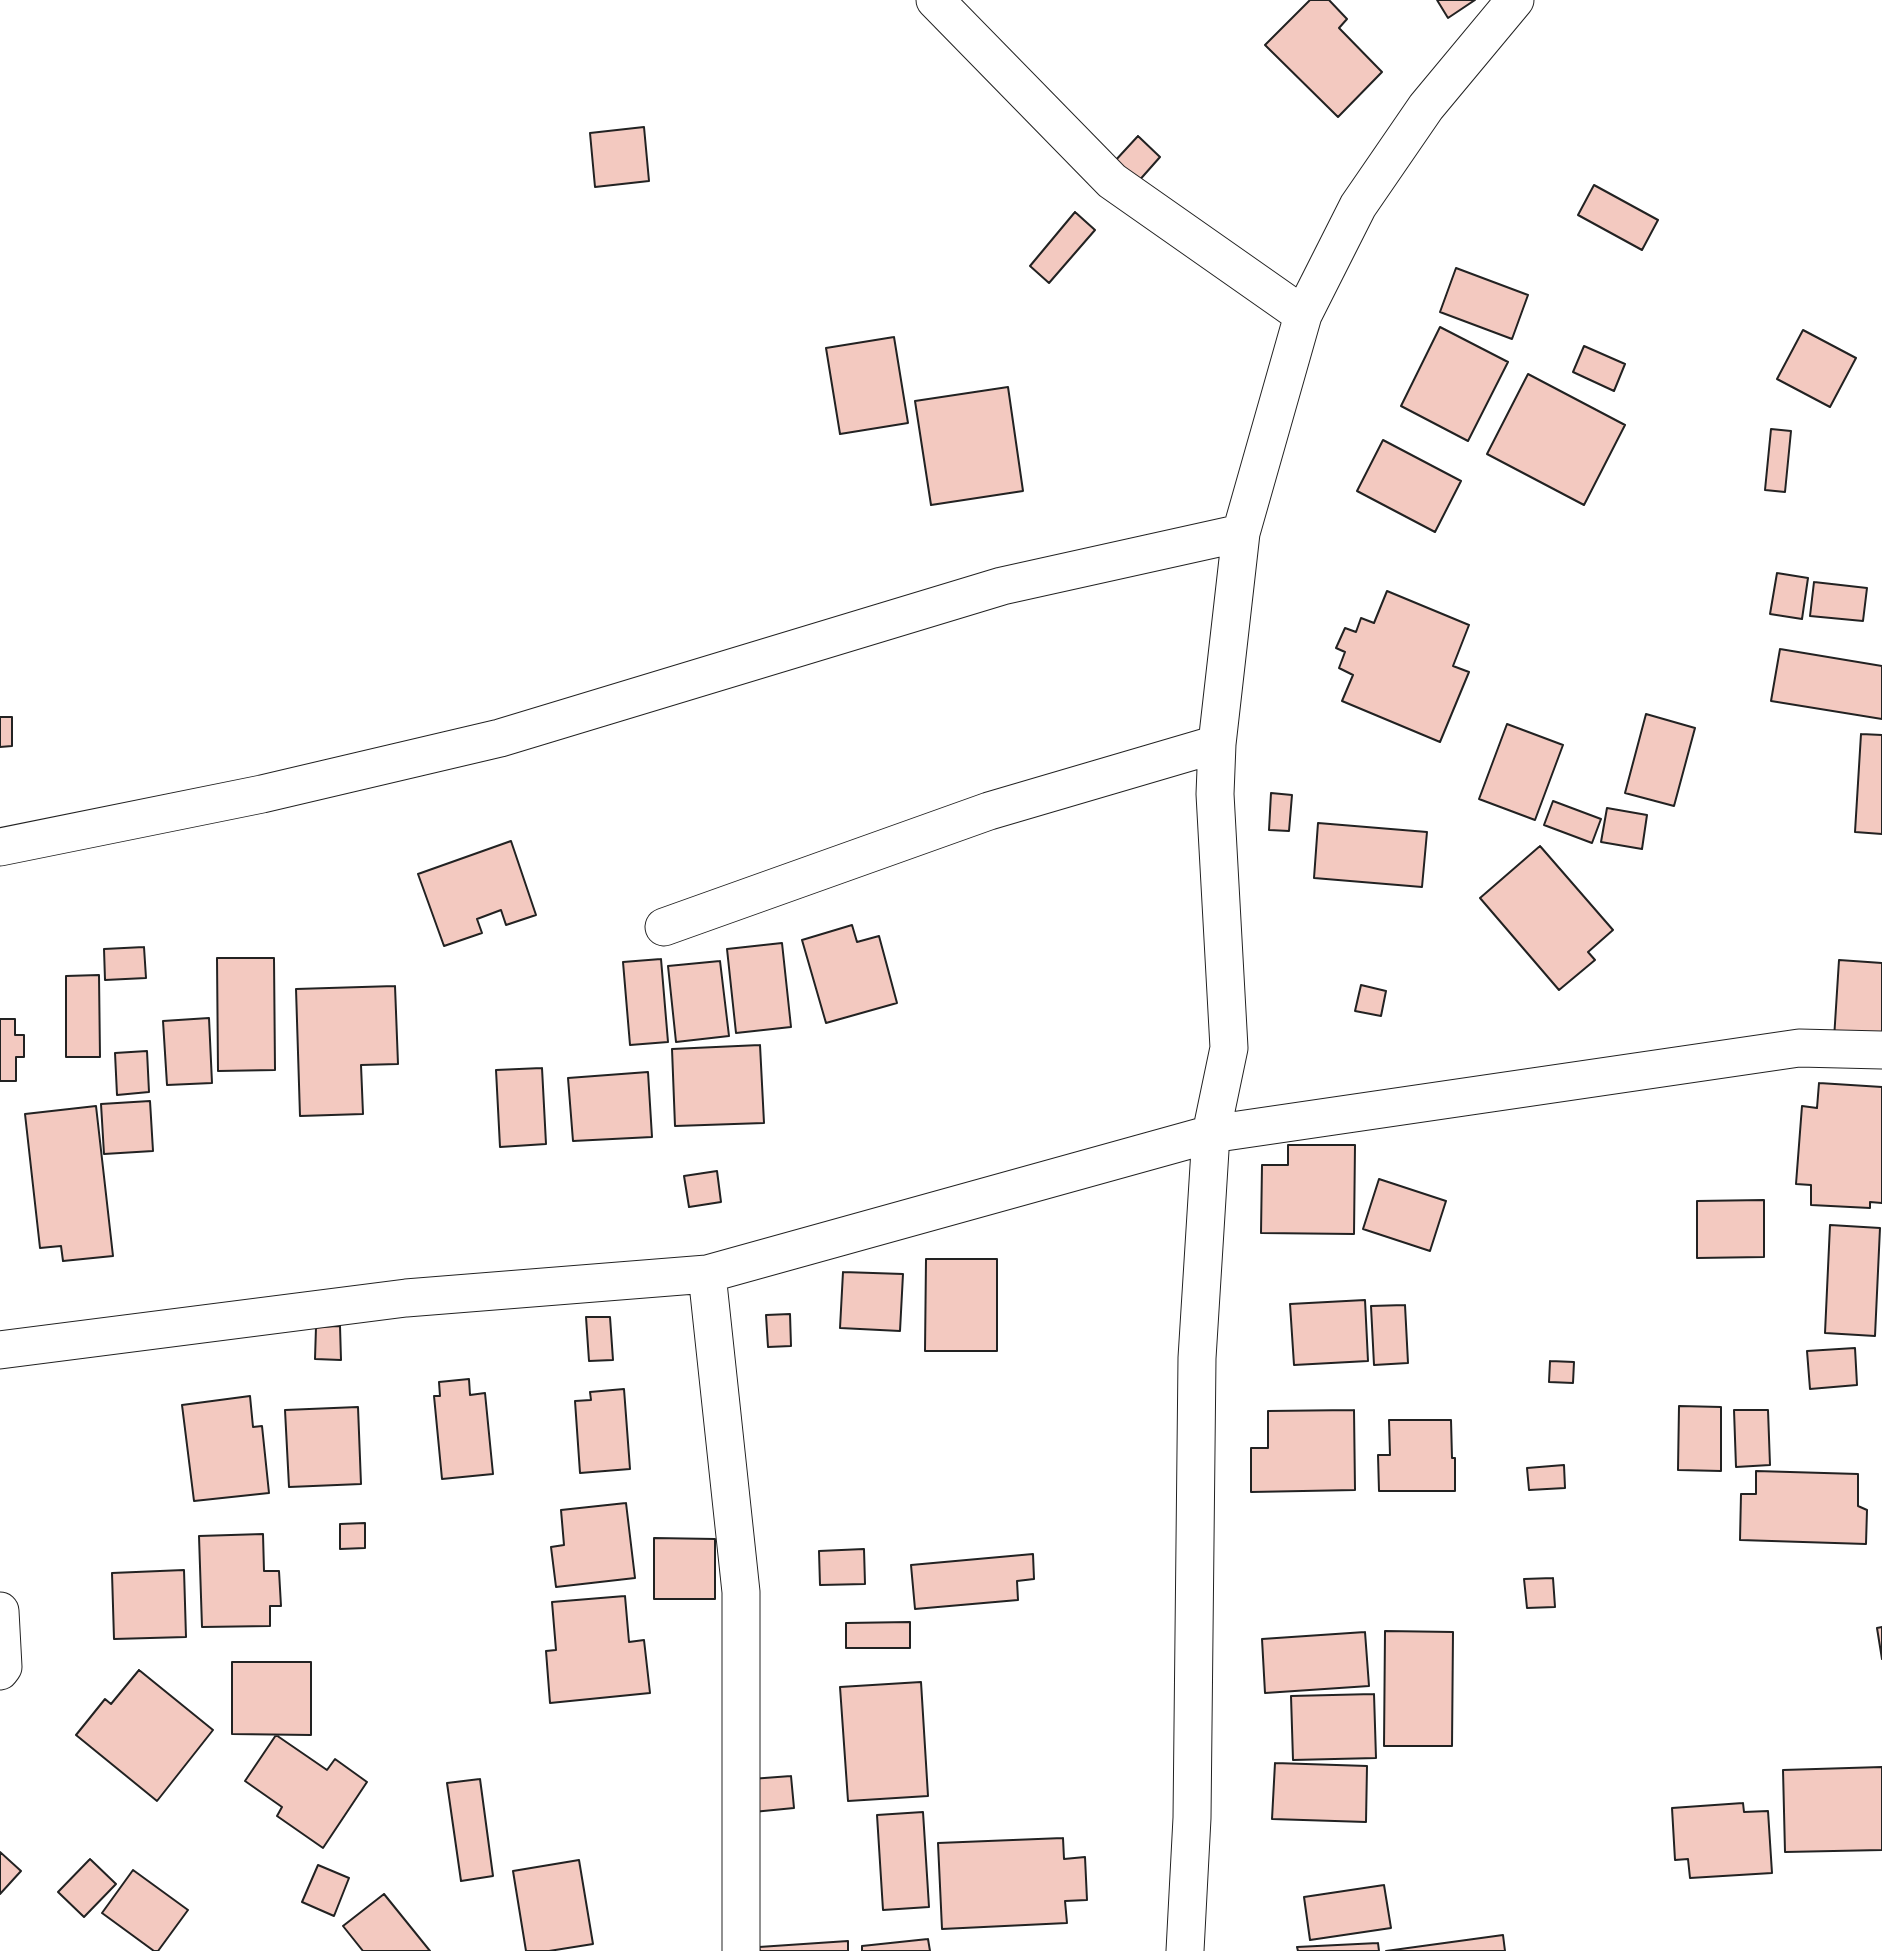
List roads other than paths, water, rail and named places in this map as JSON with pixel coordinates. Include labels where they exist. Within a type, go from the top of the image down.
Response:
[{"type":"street","points":[[935,0],[1112,181],[1303,315]]},
{"type":"street","points":[[1185,1951],[1192,1818],[1197,1358],[1211,1134],[1229,1048],[1215,794],[1217,744],[1241,533],[1303,315],[1358,206],[1426,107],[1514,0]]},
{"type":"street","points":[[0,847],[262,794],[500,738],[1002,586],[1241,533]]},
{"type":"street","points":[[664,927],[989,811],[1217,744]]},
{"type":"street","points":[[0,1350],[406,1298],[707,1274],[1211,1134],[1799,1048],[1882,1051]]},
{"type":"street","points":[[707,1274],[741,1592],[741,1951]]},
{"type":"street","points":[[0,1611],[3,1667],[0,1671]]}]
